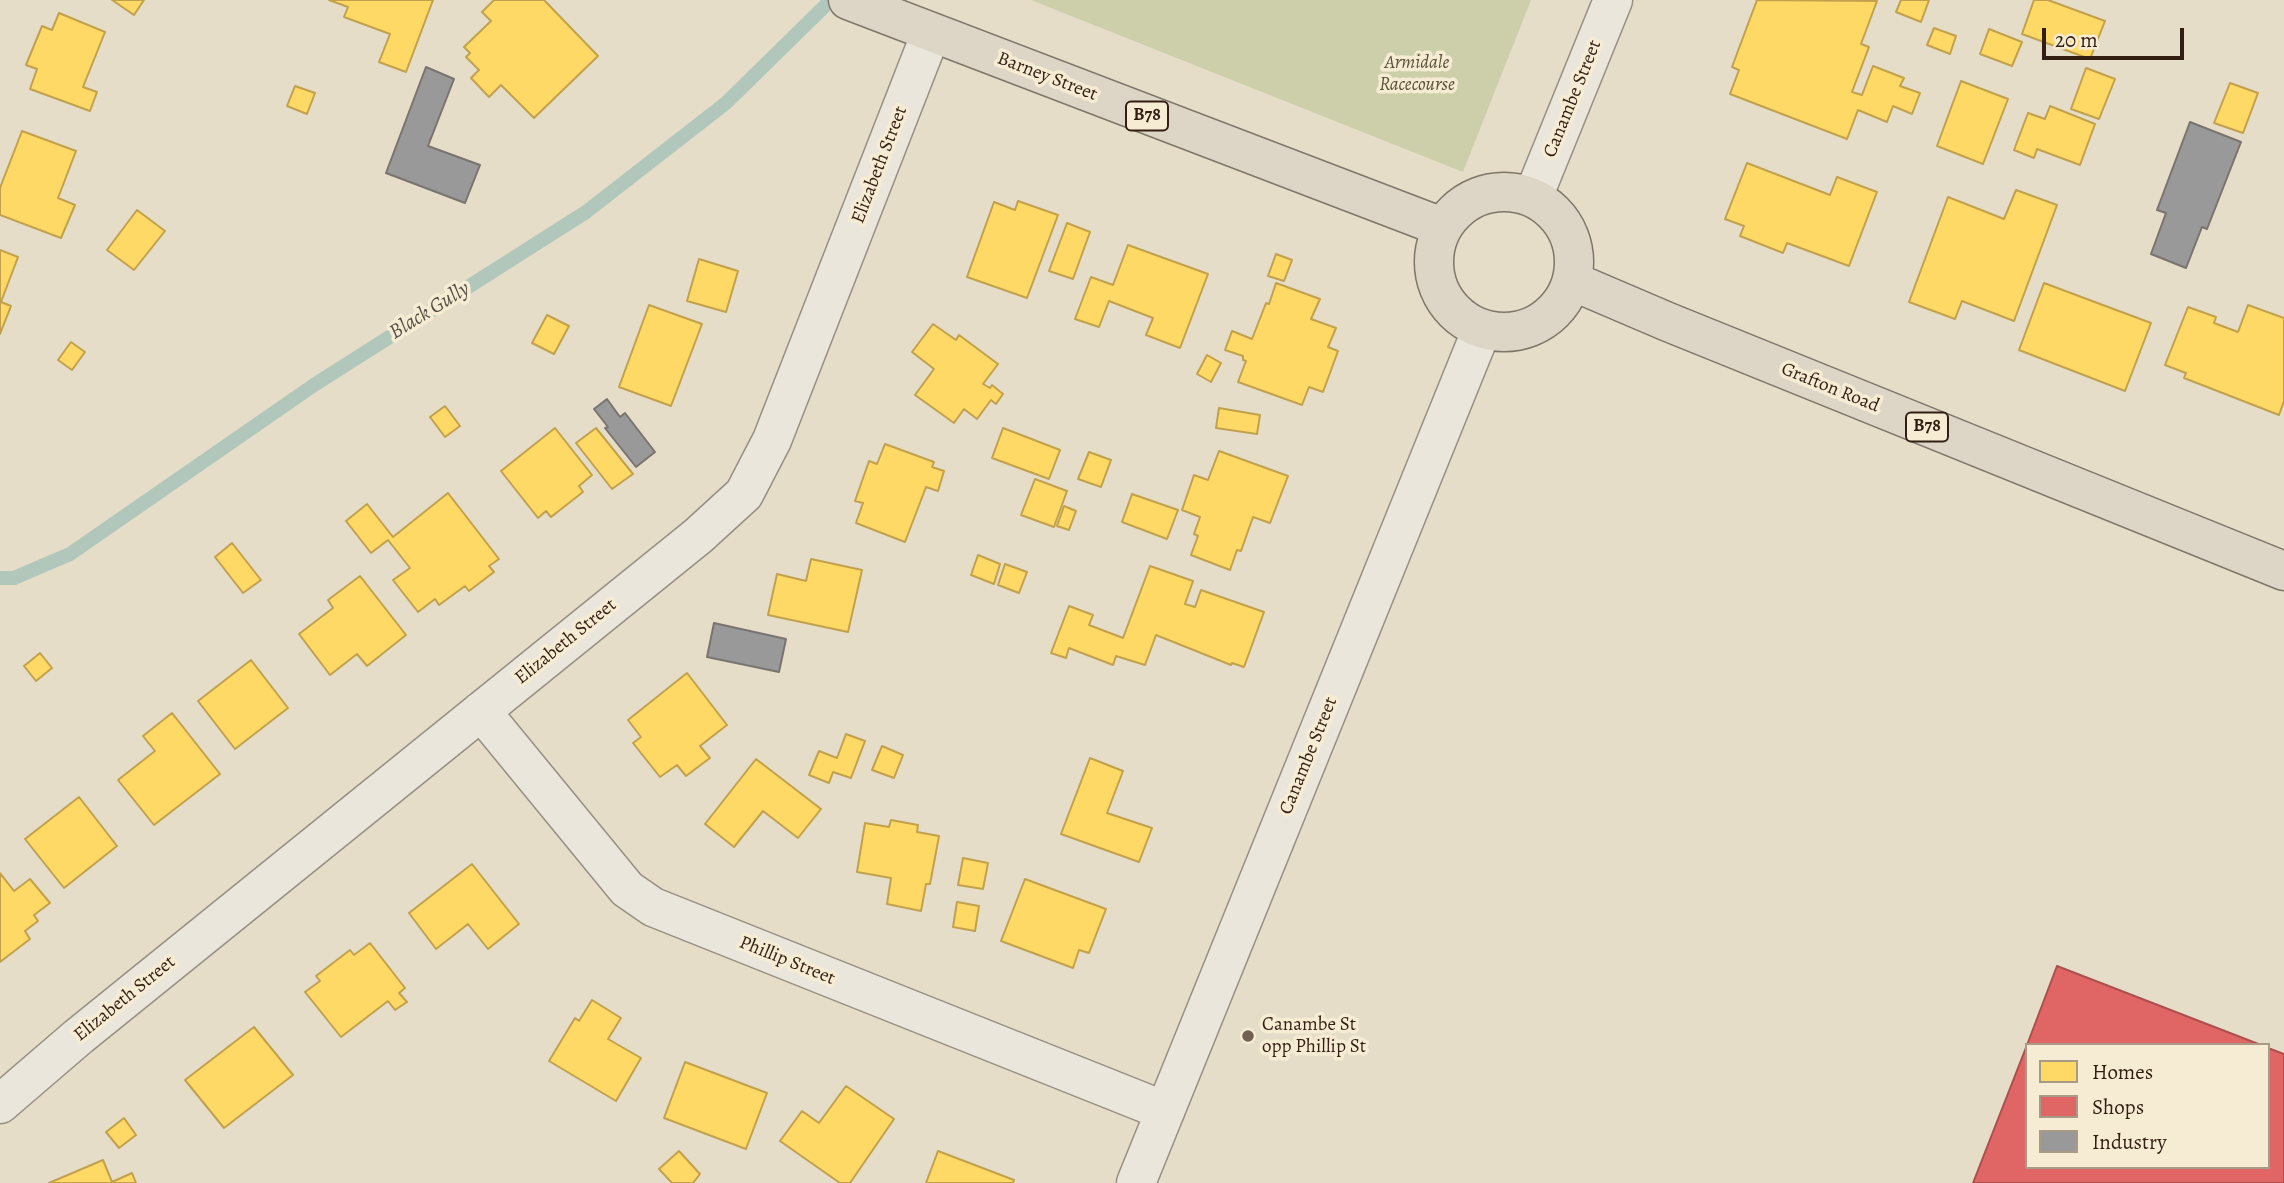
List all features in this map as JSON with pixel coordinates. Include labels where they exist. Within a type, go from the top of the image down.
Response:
[{"type":"main road","name":"Barney Street","points":[[851,1],[1442,227]]},
{"type":"main road","points":[[1516,192],[1533,197],[1559,218],[1568,232],[1573,248],[1572,281],[1564,299],[1553,314],[1519,331],[1500,333],[1482,329],[1464,320],[1449,306],[1439,289],[1433,270],[1435,250],[1442,227],[1464,204],[1480,196],[1516,192]]},
{"type":"main road","name":"Grafton Road","points":[[1572,281],[1668,323],[2284,571]]},
{"type":"street","name":"Canambe Street","points":[[1533,197],[1613,0]]},
{"type":"street","name":"Elizabeth Street","points":[[0,1104],[78,1037],[698,536],[744,494],[772,440],[931,33]]},
{"type":"street","name":"Canambe Street","points":[[1136,1183],[1482,329]]},
{"type":"street","name":"Phillip Street","points":[[481,711],[627,889],[653,907],[1165,1111]]},
{"type":"green space","name":"Armidale Racecourse","points":[[1031,0],[1531,0],[1463,172]]},
{"type":"building: Homes","points":[[112,0],[144,0],[134,15]]},
{"type":"building: Homes","points":[[329,0],[433,0],[406,72],[379,62],[390,34],[344,17],[348,7]]},
{"type":"building: Homes","points":[[494,0],[544,0],[598,56],[534,118],[501,85],[489,97],[471,78],[479,70],[466,57],[470,53],[464,47],[491,21],[482,12]]},
{"type":"building: Homes","points":[[1757,0],[1877,1],[1861,44],[1869,47],[1852,92],[1862,95],[1873,66],[1904,78],[1900,86],[1920,93],[1912,114],[1893,106],[1887,122],[1858,110],[1847,139],[1730,94],[1739,70],[1732,67]]},
{"type":"building: Homes","points":[[1901,0],[1929,0],[1921,22],[1896,12]]},
{"type":"building: Homes","points":[[2034,0],[2048,0],[2105,21],[2090,59],[2022,34]]},
{"type":"building: Homes","points":[[59,13],[105,32],[83,87],[97,92],[90,111],[30,89],[37,69],[26,65],[42,26],[52,30]]},
{"type":"building: Homes","points":[[1934,28],[1956,36],[1950,54],[1927,45]]},
{"type":"building: Homes","points":[[1989,29],[2022,42],[2012,66],[1980,54]]},
{"type":"building: Homes","points":[[2086,68],[2115,79],[2099,119],[2071,109]]},
{"type":"building: Homes","points":[[1961,81],[2008,99],[1983,164],[1937,146]]},
{"type":"building: Homes","points":[[2230,83],[2258,93],[2243,133],[2214,123]]},
{"type":"building: Homes","points":[[295,86],[315,93],[307,114],[287,106]]},
{"type":"building: Homes","points":[[2050,106],[2095,124],[2080,165],[2037,149],[2034,158],[2014,150],[2028,113],[2045,119]]},
{"type":"building: Homes","points":[[22,131],[76,151],[58,198],[75,205],[61,238],[0,215],[0,188]]},
{"type":"building: Homes","points":[[1747,163],[1830,195],[1837,177],[1877,192],[1849,266],[1787,243],[1783,253],[1740,236],[1744,226],[1725,219]]},
{"type":"building: Homes","points":[[2016,190],[2057,205],[2014,321],[1962,301],[1955,319],[1909,302],[1948,197],[2004,219]]},
{"type":"building: Homes","points":[[1018,201],[1058,215],[1027,298],[967,277],[994,202],[1015,210]]},
{"type":"building: Homes","points":[[137,210],[165,231],[134,270],[107,250]]},
{"type":"building: Homes","points":[[1067,223],[1090,232],[1073,279],[1049,271]]},
{"type":"building: Homes","points":[[1128,245],[1208,274],[1180,348],[1146,335],[1153,318],[1109,301],[1099,327],[1075,319],[1091,277],[1113,285]]},
{"type":"building: Homes","points":[[0,250],[18,257],[1,302],[11,306],[0,334]]},
{"type":"building: Homes","points":[[1276,254],[1292,260],[1284,281],[1268,276]]},
{"type":"building: Homes","points":[[699,259],[738,271],[726,312],[687,301]]},
{"type":"building: Homes","points":[[1276,283],[1320,299],[1311,319],[1336,328],[1328,347],[1338,351],[1323,392],[1309,387],[1302,405],[1238,382],[1246,361],[1243,356],[1225,350],[1232,331],[1252,339]]},
{"type":"building: Homes","points":[[2044,283],[2151,323],[2125,391],[2019,350]]},
{"type":"building: Homes","points":[[649,305],[702,324],[671,406],[619,387]]},
{"type":"building: Homes","points":[[2248,305],[2284,318],[2284,401],[2279,415],[2184,378],[2186,373],[2165,365],[2188,307],[2216,317],[2214,323],[2238,332]]},
{"type":"building: Homes","points":[[547,315],[569,326],[554,354],[532,343]]},
{"type":"building: Homes","points":[[933,324],[956,340],[959,335],[998,364],[983,384],[990,388],[992,385],[1003,394],[996,404],[991,400],[977,419],[964,409],[954,423],[915,395],[934,369],[912,352]]},
{"type":"building: Homes","points":[[71,342],[85,352],[72,370],[58,360]]},
{"type":"building: Homes","points":[[1207,355],[1221,363],[1211,382],[1197,374]]},
{"type":"building: Homes","points":[[445,406],[460,426],[445,437],[430,417]]},
{"type":"building: Homes","points":[[1219,408],[1260,415],[1257,434],[1216,428]]},
{"type":"building: Homes","points":[[555,428],[592,475],[579,486],[583,492],[551,517],[546,511],[538,518],[501,471]]},
{"type":"building: Homes","points":[[596,428],[633,474],[612,489],[576,443]]},
{"type":"building: Homes","points":[[1003,428],[1060,450],[1049,479],[992,458]]},
{"type":"building: Homes","points":[[885,444],[934,462],[932,467],[944,471],[938,491],[926,487],[905,542],[856,523],[863,503],[855,501],[869,461],[877,464]]},
{"type":"building: Homes","points":[[1219,451],[1288,476],[1270,523],[1253,517],[1241,551],[1237,550],[1230,570],[1191,555],[1198,536],[1194,534],[1200,517],[1182,510],[1194,475],[1208,480]]},
{"type":"building: Homes","points":[[1089,452],[1111,460],[1101,487],[1078,479]]},
{"type":"building: Homes","points":[[1035,479],[1067,491],[1054,527],[1021,515]]},
{"type":"building: Homes","points":[[448,493],[499,559],[489,566],[494,572],[469,591],[465,586],[439,605],[435,599],[418,612],[393,580],[410,568],[388,540],[371,553],[346,521],[367,504],[393,537]]},
{"type":"building: Homes","points":[[1132,494],[1178,510],[1167,539],[1122,522]]},
{"type":"building: Homes","points":[[1064,506],[1076,511],[1069,530],[1057,526]]},
{"type":"building: Homes","points":[[232,543],[261,580],[243,593],[215,557]]},
{"type":"building: Homes","points":[[978,555],[1000,564],[994,584],[971,575]]},
{"type":"building: Homes","points":[[811,559],[862,570],[848,632],[768,615],[777,574],[806,581]]},
{"type":"building: Homes","points":[[1005,564],[1027,572],[1019,593],[998,585]]},
{"type":"building: Homes","points":[[1150,566],[1193,581],[1185,604],[1195,607],[1201,590],[1264,612],[1244,667],[1232,663],[1231,665],[1156,635],[1145,665],[1116,656],[1113,665],[1069,648],[1066,658],[1051,653],[1069,606],[1093,615],[1089,625],[1123,638]]},
{"type":"building: Homes","points":[[360,576],[406,635],[367,666],[357,654],[330,675],[299,634],[333,608],[328,600]]},
{"type":"building: Homes","points":[[40,653],[52,668],[36,681],[24,666]]},
{"type":"building: Homes","points":[[251,660],[288,708],[235,749],[198,701]]},
{"type":"building: Homes","points":[[687,673],[727,725],[700,746],[710,758],[686,776],[677,765],[660,777],[633,743],[641,737],[628,720]]},
{"type":"building: Homes","points":[[172,713],[220,774],[154,825],[118,780],[155,751],[143,736]]},
{"type":"building: Homes","points":[[846,734],[865,741],[851,778],[833,772],[829,783],[809,775],[819,751],[837,758]]},
{"type":"building: Homes","points":[[882,746],[903,755],[894,778],[872,770]]},
{"type":"building: Homes","points":[[1090,758],[1123,771],[1107,813],[1152,828],[1139,862],[1061,834]]},
{"type":"building: Homes","points":[[756,759],[821,809],[798,838],[763,811],[734,847],[705,824]]},
{"type":"building: Homes","points":[[79,797],[117,846],[64,888],[25,839]]},
{"type":"building: Homes","points":[[891,820],[918,825],[917,832],[939,836],[930,884],[926,884],[921,911],[887,904],[891,878],[857,872],[865,823],[889,827]]},
{"type":"building: Homes","points":[[963,858],[988,863],[983,889],[958,885]]},
{"type":"building: Homes","points":[[472,864],[519,924],[488,949],[468,924],[436,949],[409,913]]},
{"type":"building: Homes","points":[[0,873],[14,891],[30,879],[50,903],[34,915],[38,921],[25,931],[30,939],[0,962]]},
{"type":"building: Homes","points":[[1025,879],[1106,909],[1089,953],[1079,950],[1073,968],[1001,941]]},
{"type":"building: Homes","points":[[957,902],[979,906],[975,931],[953,927]]},
{"type":"building: Homes","points":[[370,943],[405,988],[399,993],[407,1002],[395,1010],[388,1001],[341,1037],[305,992],[320,981],[316,976],[350,950],[354,955]]},
{"type":"building: Homes","points":[[592,1000],[621,1018],[608,1039],[641,1058],[616,1101],[549,1061],[575,1018],[579,1021]]},
{"type":"building: Homes","points":[[254,1027],[293,1075],[224,1128],[185,1080]]},
{"type":"building: Homes","points":[[685,1062],[767,1093],[746,1149],[664,1118]]},
{"type":"building: Homes","points":[[846,1086],[894,1119],[850,1183],[840,1183],[780,1141],[802,1111],[819,1123]]},
{"type":"building: Homes","points":[[124,1118],[136,1135],[119,1148],[106,1132]]},
{"type":"building: Homes","points":[[679,1151],[700,1174],[693,1183],[672,1183],[659,1169]]},
{"type":"building: Homes","points":[[938,1151],[1014,1180],[1013,1183],[926,1183]]},
{"type":"building: Homes","points":[[103,1160],[112,1182],[132,1173],[136,1183],[49,1183]]},
{"type":"building: Shops","points":[[2057,966],[2256,1043],[2028,1043]]},
{"type":"building: Shops","points":[[2270,1049],[2284,1054],[2284,1183],[1973,1183],[2025,1050],[2025,1169],[2270,1169]]},
{"type":"building: Industry","points":[[426,67],[454,79],[428,146],[480,165],[465,203],[386,173]]},
{"type":"building: Industry","points":[[2190,122],[2241,142],[2207,229],[2202,227],[2186,268],[2151,254],[2166,213],[2157,210]]},
{"type":"building: Industry","points":[[607,399],[620,417],[625,413],[655,452],[636,467],[605,428],[608,427],[594,409]]},
{"type":"building: Industry","points":[[714,623],[786,639],[779,672],[707,657]]},
{"type":"waterway","name":"Black Gully","points":[[0,578],[14,578],[70,554],[314,385],[586,212],[726,103],[831,0]]},
{"type":"place","name":"Canambe St opp Phillip St","points":[[1248,1036]]}]
